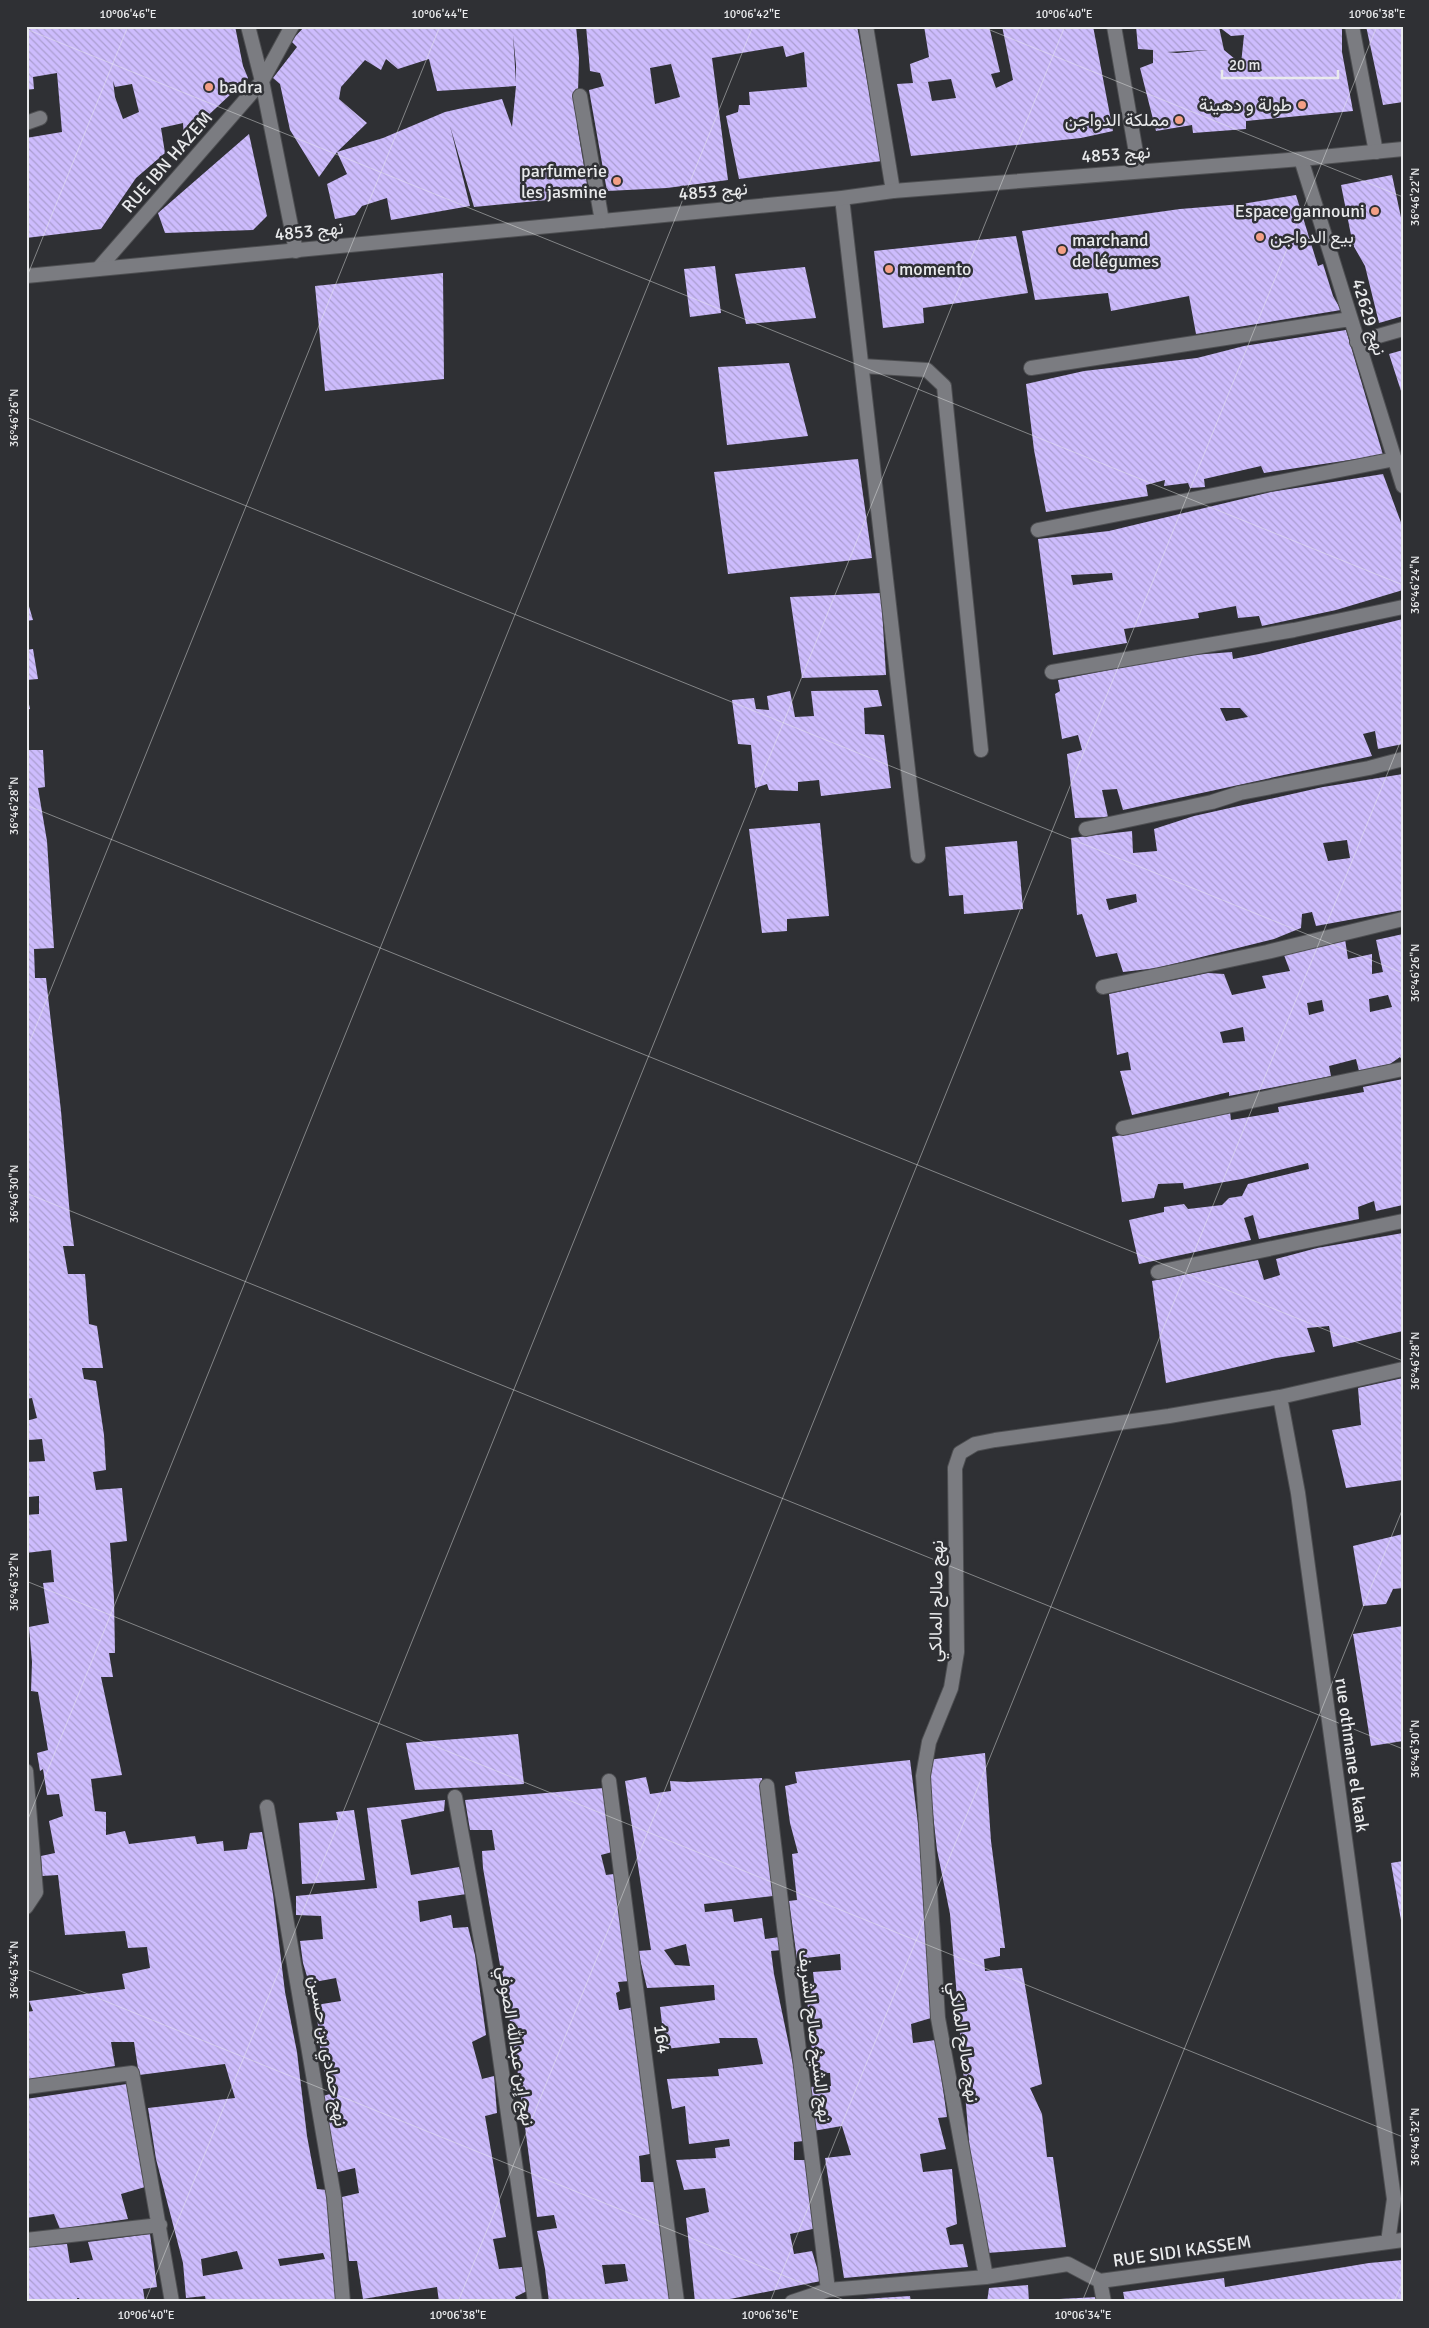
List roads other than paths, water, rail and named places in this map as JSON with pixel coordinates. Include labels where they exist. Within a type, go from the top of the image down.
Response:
[{"type":"street","points":[[248,26],[262,81],[296,251]]},
{"type":"street","name":"RUE IBN HAZEM","points":[[98,269],[262,81],[292,26]]},
{"type":"street","points":[[866,26],[894,190]]},
{"type":"street","points":[[1114,26],[1139,170]]},
{"type":"street","points":[[1352,26],[1376,152]]},
{"type":"street","points":[[580,96],[602,221]]},
{"type":"street","points":[[26,123],[40,118]]},
{"type":"street","name":"نهج 4853","points":[[26,276],[842,198],[894,190],[1300,159],[1403,149]]},
{"type":"street","name":"نهج 42629","points":[[1300,159],[1403,486]]},
{"type":"street","points":[[842,198],[918,856]]},
{"type":"street","points":[[1031,368],[1350,318]]},
{"type":"street","points":[[1357,342],[1403,329]]},
{"type":"street","points":[[862,366],[927,370],[944,386],[981,750]]},
{"type":"street","points":[[1038,530],[1394,459]]},
{"type":"street","points":[[1052,672],[1294,630],[1403,607]]},
{"type":"street","points":[[1086,829],[1212,802],[1240,793],[1369,768],[1403,759]]},
{"type":"street","points":[[1103,987],[1267,952],[1403,919]]},
{"type":"street","points":[[1123,1128],[1403,1069]]},
{"type":"street","points":[[1158,1272],[1403,1221]]},
{"type":"street","points":[[1280,1397],[1403,1369]]},
{"type":"street","name":"rue othmane el kaak","points":[[1280,1397],[1298,1493],[1394,2199],[1388,2242]]},
{"type":"street","name":"نهج صالح المالكي","points":[[986,2277],[938,2018],[923,1776],[929,1742],[951,1688],[957,1652],[955,1468],[960,1453],[975,1444],[996,1440],[1170,1416],[1280,1397]]},
{"type":"street","points":[[26,1771],[36,1892],[26,1908]]},
{"type":"street","name":"164","points":[[609,1781],[677,2302]]},
{"type":"street","name":"نهج الشيخ صالح الشريف","points":[[766,1786],[828,2290]]},
{"type":"street","name":"نهج إبن عبدالله الصوفي","points":[[455,1797],[491,1996],[535,2302]]},
{"type":"street","name":"نهج حمادي بن حسين","points":[[267,1807],[334,2197],[342,2302]]},
{"type":"street","points":[[26,2087],[132,2073],[172,2302]]},
{"type":"street","points":[[26,2240],[160,2225]]},
{"type":"street","name":"RUE SIDI KASSEM","points":[[792,2302],[828,2290],[986,2277],[1068,2264],[1100,2281],[1403,2240]]},
{"type":"street","points":[[1100,2281],[1104,2302]]},
{"type":"place","name":"badra","points":[[209,87]]},
{"type":"place","name":"طولة و دهينة","points":[[1302,105]]},
{"type":"place","name":"مملكة الدواجن","points":[[1179,120]]},
{"type":"place","name":"parfumerie les jasmine","points":[[617,181]]},
{"type":"place","name":"Espace gannouni","points":[[1375,211]]},
{"type":"place","name":"بيع الدواجن","points":[[1260,237]]},
{"type":"place","name":"marchand de légumes","points":[[1062,250]]},
{"type":"place","name":"momento","points":[[889,269]]}]
